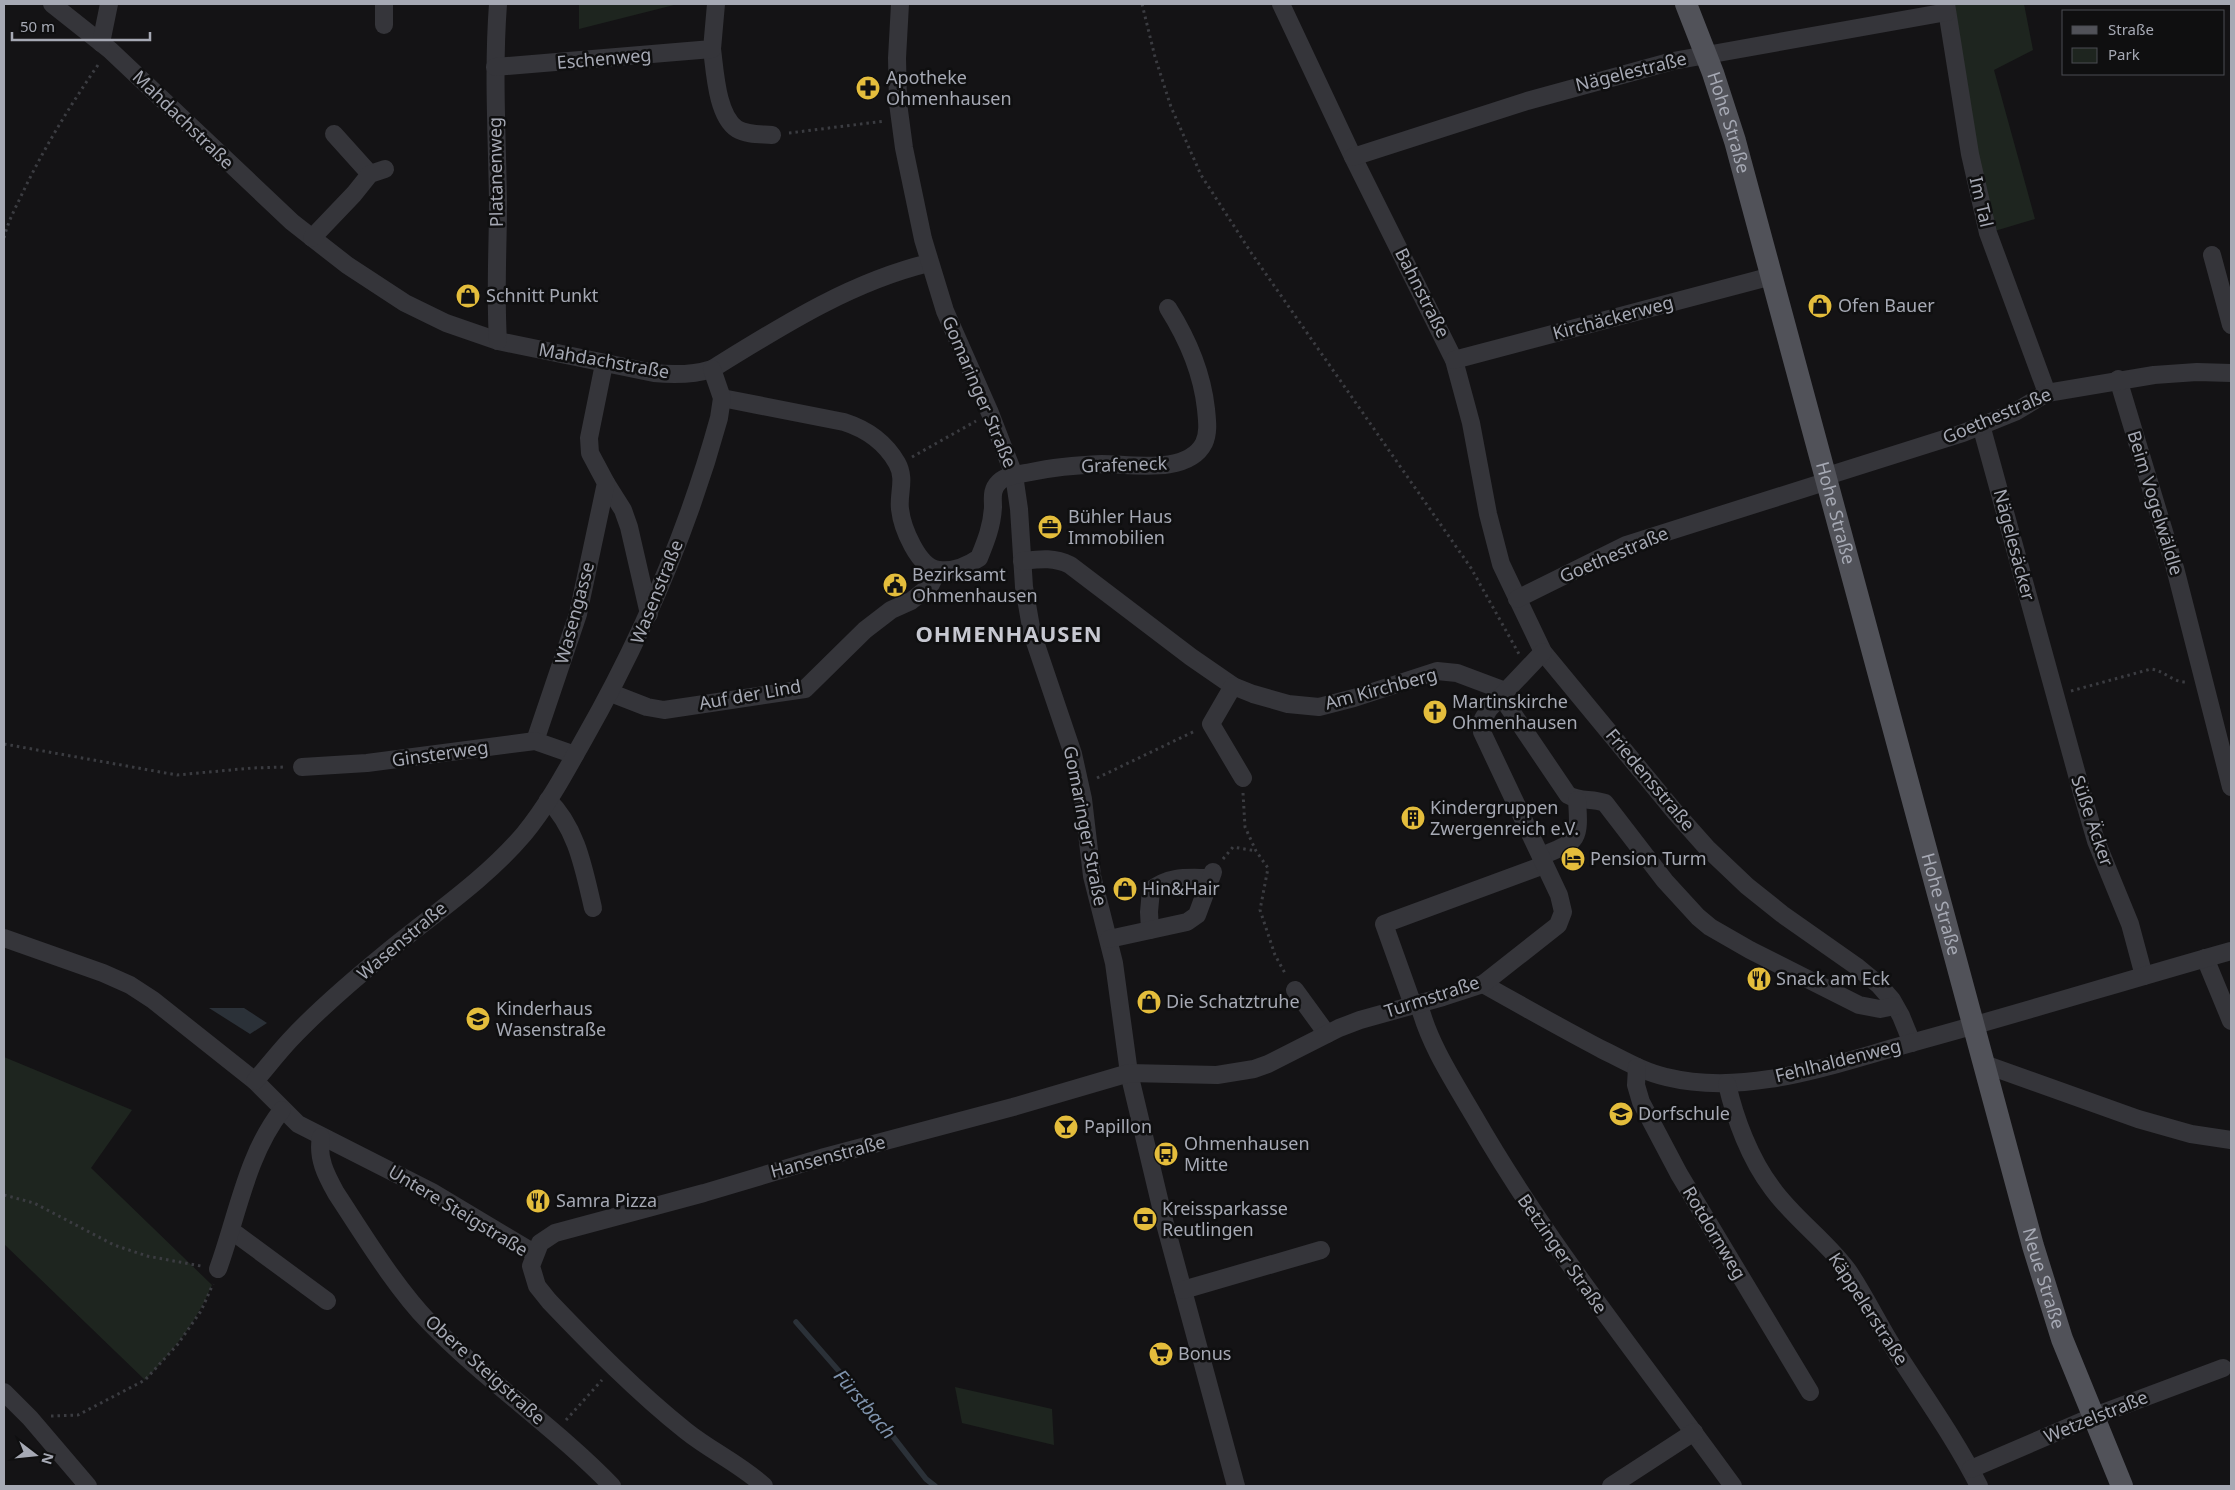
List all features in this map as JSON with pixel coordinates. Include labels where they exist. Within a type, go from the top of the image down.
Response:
[{"type":"main road","name":"Hohe Straße","points":[[1686,4],[1728,116],[1828,479],[1973,1027]]},
{"type":"main road","name":"Neue Straße","points":[[1973,1027],[2005,1148],[2047,1293],[2062,1339],[2092,1417],[2122,1486]]},
{"type":"street","name":"Mahdachstraße","points":[[52,4],[106,46],[263,195],[312,238],[347,265],[405,303],[446,323],[498,341],[604,364],[673,375],[700,373],[712,369],[800,316],[848,292],[891,274],[929,263]]},
{"type":"street","points":[[106,46],[109,4]]},
{"type":"street","points":[[384,4],[384,25]]},
{"type":"street","name":"Platanenweg","points":[[498,4],[495,67],[498,202],[496,289],[498,341]]},
{"type":"street","points":[[716,4],[712,49],[718,88],[727,120],[738,130],[751,134],[772,135]]},
{"type":"street","name":"Gomaringer Straße","points":[[900,4],[896,58],[900,119],[929,263],[956,339],[990,413],[1014,475],[1019,509],[1024,587],[1032,633],[1060,712],[1080,786],[1092,876],[1114,963],[1129,1073],[1183,1290],[1236,1486]]},
{"type":"street","name":"Bahnstraße","points":[[1281,4],[1353,157],[1454,360],[1471,423],[1494,541],[1501,564],[1517,599]]},
{"type":"street","name":"Nägelestraße","points":[[1353,157],[1584,84],[1706,54],[1946,8]]},
{"type":"street","name":"Im Tal","points":[[1946,8],[1970,154],[1988,233],[2047,393]]},
{"type":"street","name":"Eschenweg","points":[[495,67],[712,49]]},
{"type":"street","points":[[312,238],[378,171],[334,134]]},
{"type":"street","points":[[2212,255],[2231,325]]},
{"type":"street","name":"Kirchäckerweg","points":[[1454,360],[1772,276]]},
{"type":"street","name":"Grafeneck","points":[[1014,475],[1055,468],[1100,464],[1169,465],[1185,460],[1204,444],[1207,421],[1200,378],[1188,344],[1168,308]]},
{"type":"street","points":[[604,364],[589,438],[590,454],[623,510],[629,526],[649,614]]},
{"type":"street","points":[[712,369],[722,398],[834,420],[860,427],[882,443],[898,465],[903,488],[899,507],[904,529],[914,550],[938,570],[957,569],[979,558],[990,530],[993,492],[999,482],[1014,475]]},
{"type":"street","name":"Goethestraße","points":[[1517,599],[1626,546],[1828,479],[1981,425],[2014,412],[2047,393],[2118,379],[2174,373],[2231,373]]},
{"type":"street","name":"Beim Vogelwäldle","points":[[2118,379],[2160,513],[2231,787]]},
{"type":"street","name":"Wasenstraße","points":[[255,1081],[291,1039],[315,1016],[385,954],[492,866],[524,834],[548,800],[610,693],[649,614],[671,563],[697,488],[712,441],[722,398]]},
{"type":"street","name":"Nägelesäcker","points":[[1981,425],[2046,664]]},
{"type":"street","name":"Wasengasse","points":[[535,741],[578,614],[606,483]]},
{"type":"street","name":"Am Kirchberg","points":[[1022,561],[1046,558],[1059,559],[1079,570],[1191,656],[1233,686],[1252,694],[1305,706],[1319,706],[1339,703],[1438,671],[1456,673],[1503,693]]},
{"type":"street","name":"Auf der Lind","points":[[610,693],[647,707],[664,710],[805,689],[865,630],[891,610],[910,601],[930,586],[938,570]]},
{"type":"street","name":"Friedensstraße","points":[[1517,599],[1543,652],[1707,848],[1746,886],[1856,966],[1879,985],[1895,1006],[1912,1043]]},
{"type":"street","points":[[1543,652],[1503,693],[1568,795],[1577,800],[1604,803],[1665,881],[1698,917],[1710,927],[1750,950],[1859,1005],[1880,1009],[1895,1006]]},
{"type":"street","name":"Süße Äcker","points":[[2046,664],[2096,841],[2130,924],[2144,976]]},
{"type":"street","points":[[1233,686],[1211,724],[1243,778]]},
{"type":"street","name":"Turmstraße","points":[[1129,1073],[1217,1075],[1240,1072],[1268,1064],[1326,1034],[1360,1020],[1483,984],[1558,925],[1563,912],[1559,896],[1482,732],[1483,719],[1503,693]]},
{"type":"street","name":"Ginsterweg","points":[[302,767],[376,762],[535,741],[575,756]]},
{"type":"street","points":[[548,800],[559,811],[570,828],[582,864],[593,908]]},
{"type":"street","points":[[1543,860],[1574,840],[1577,830],[1577,800]]},
{"type":"street","name":"Betzinger Straße","points":[[1543,860],[1384,924],[1416,1005],[1438,1052],[1518,1189],[1614,1329],[1694,1432],[1733,1486]]},
{"type":"street","points":[[1109,939],[1187,922],[1197,915],[1211,875],[1163,880],[1152,890],[1149,912],[1150,930]]},
{"type":"street","name":"Untere Steigstraße","points":[[4,938],[130,985],[153,1000],[255,1081],[298,1124],[432,1192],[534,1253],[531,1266],[537,1286],[576,1330],[687,1432],[746,1470],[764,1486]]},
{"type":"street","name":"Fehlhaldenweg","points":[[1483,984],[1566,1031],[1637,1067],[1665,1077],[1708,1084],[1727,1084],[1800,1073],[1973,1027],[2231,951]]},
{"type":"street","points":[[2205,958],[2231,1021]]},
{"type":"street","points":[[1295,990],[1326,1034]]},
{"type":"street","points":[[1984,1064],[2138,1119],[2191,1134],[2231,1140]]},
{"type":"street","name":"Rotdornweg","points":[[1637,1067],[1636,1084],[1641,1102],[1679,1174],[1810,1392]]},
{"type":"street","name":"Hansenstraße","points":[[534,1253],[540,1243],[555,1233],[821,1158],[1013,1107],[1129,1073]]},
{"type":"street","name":"Käppelerstraße","points":[[1727,1084],[1733,1111],[1741,1132],[1772,1188],[1850,1273],[1892,1345],[1971,1469],[1979,1486]]},
{"type":"street","points":[[218,1269],[254,1159],[270,1124],[282,1110]]},
{"type":"street","name":"Obere Steigstraße","points":[[321,1137],[319,1147],[320,1158],[332,1187],[358,1228],[417,1308],[457,1349],[556,1432],[612,1486]]},
{"type":"street","points":[[232,1231],[327,1300]]},
{"type":"street","points":[[1183,1290],[1321,1250]]},
{"type":"street","name":"Wetzelstraße","points":[[1971,1469],[2092,1417],[2223,1368]]},
{"type":"street","points":[[4,1392],[30,1418],[88,1486]]},
{"type":"street","points":[[1611,1486],[1694,1432]]},
{"type":"path","points":[[1142,4],[1155,57],[1171,107],[1202,175],[1248,248],[1471,568],[1503,629],[1528,666]]},
{"type":"path","points":[[4,238],[7,225],[37,162],[106,46]]},
{"type":"path","points":[[772,135],[900,119]]},
{"type":"path","points":[[898,465],[990,413]]},
{"type":"path","points":[[2055,696],[2151,669],[2158,670],[2181,682],[2204,678]]},
{"type":"path","points":[[1080,786],[1211,724]]},
{"type":"path","points":[[4,744],[177,774],[252,768],[302,767]]},
{"type":"path","points":[[1243,778],[1245,827],[1256,851],[1268,868],[1260,910],[1275,955],[1295,990]]},
{"type":"path","points":[[1211,875],[1232,848],[1256,851]]},
{"type":"path","points":[[4,1195],[34,1203],[114,1245],[147,1256],[218,1269],[201,1311],[178,1344],[145,1380],[78,1415]]},
{"type":"path","points":[[556,1432],[614,1366]]},
{"type":"green space","points":[[579,4],[678,4],[579,29]]},
{"type":"green space","points":[[1946,4],[2024,4],[2033,50],[1994,70],[2035,219],[1988,233]]},
{"type":"green space","points":[[4,1057],[132,1110],[91,1168],[212,1285],[183,1336],[145,1380],[4,1244]]},
{"type":"green space","points":[[955,1387],[1052,1409],[1054,1445],[962,1423]]},
{"type":"shaded area","points":[[209,1008],[244,1008],[267,1023],[250,1034]]},
{"type":"waterway","name":"Fürstbach","points":[[796,1322],[866,1402],[926,1479],[935,1486]]},
{"type":"place","name":"Apotheke Ohmenhausen","points":[[868,88]]},
{"type":"place","name":"Schnitt Punkt","points":[[468,296]]},
{"type":"place","name":"Ofen Bauer","points":[[1820,306]]},
{"type":"place","name":"Bühler Haus Immobilien","points":[[1050,527]]},
{"type":"place","name":"Bezirksamt Ohmenhausen","points":[[895,585]]},
{"type":"place","name":"Martinskirche Ohmenhausen","points":[[1435,712]]},
{"type":"place","name":"Kindergruppen Zwergenreich e.V.","points":[[1413,818]]},
{"type":"place","name":"Pension Turm","points":[[1573,859]]},
{"type":"place","name":"Hin&Hair","points":[[1125,889]]},
{"type":"place","name":"Snack am Eck","points":[[1759,979]]},
{"type":"place","name":"Die Schatztruhe","points":[[1149,1002]]},
{"type":"place","name":"Kinderhaus Wasenstraße","points":[[478,1019]]},
{"type":"place","name":"Dorfschule","points":[[1621,1114]]},
{"type":"place","name":"Papillon","points":[[1066,1127]]},
{"type":"place","name":"Ohmenhausen Mitte","points":[[1166,1154]]},
{"type":"place","name":"Samra Pizza","points":[[538,1201]]},
{"type":"place","name":"Kreissparkasse Reutlingen","points":[[1145,1219]]},
{"type":"place","name":"Bonus","points":[[1161,1354]]},
{"type":"district","name":"OHMENHAUSEN","points":[[1009,634]]}]
